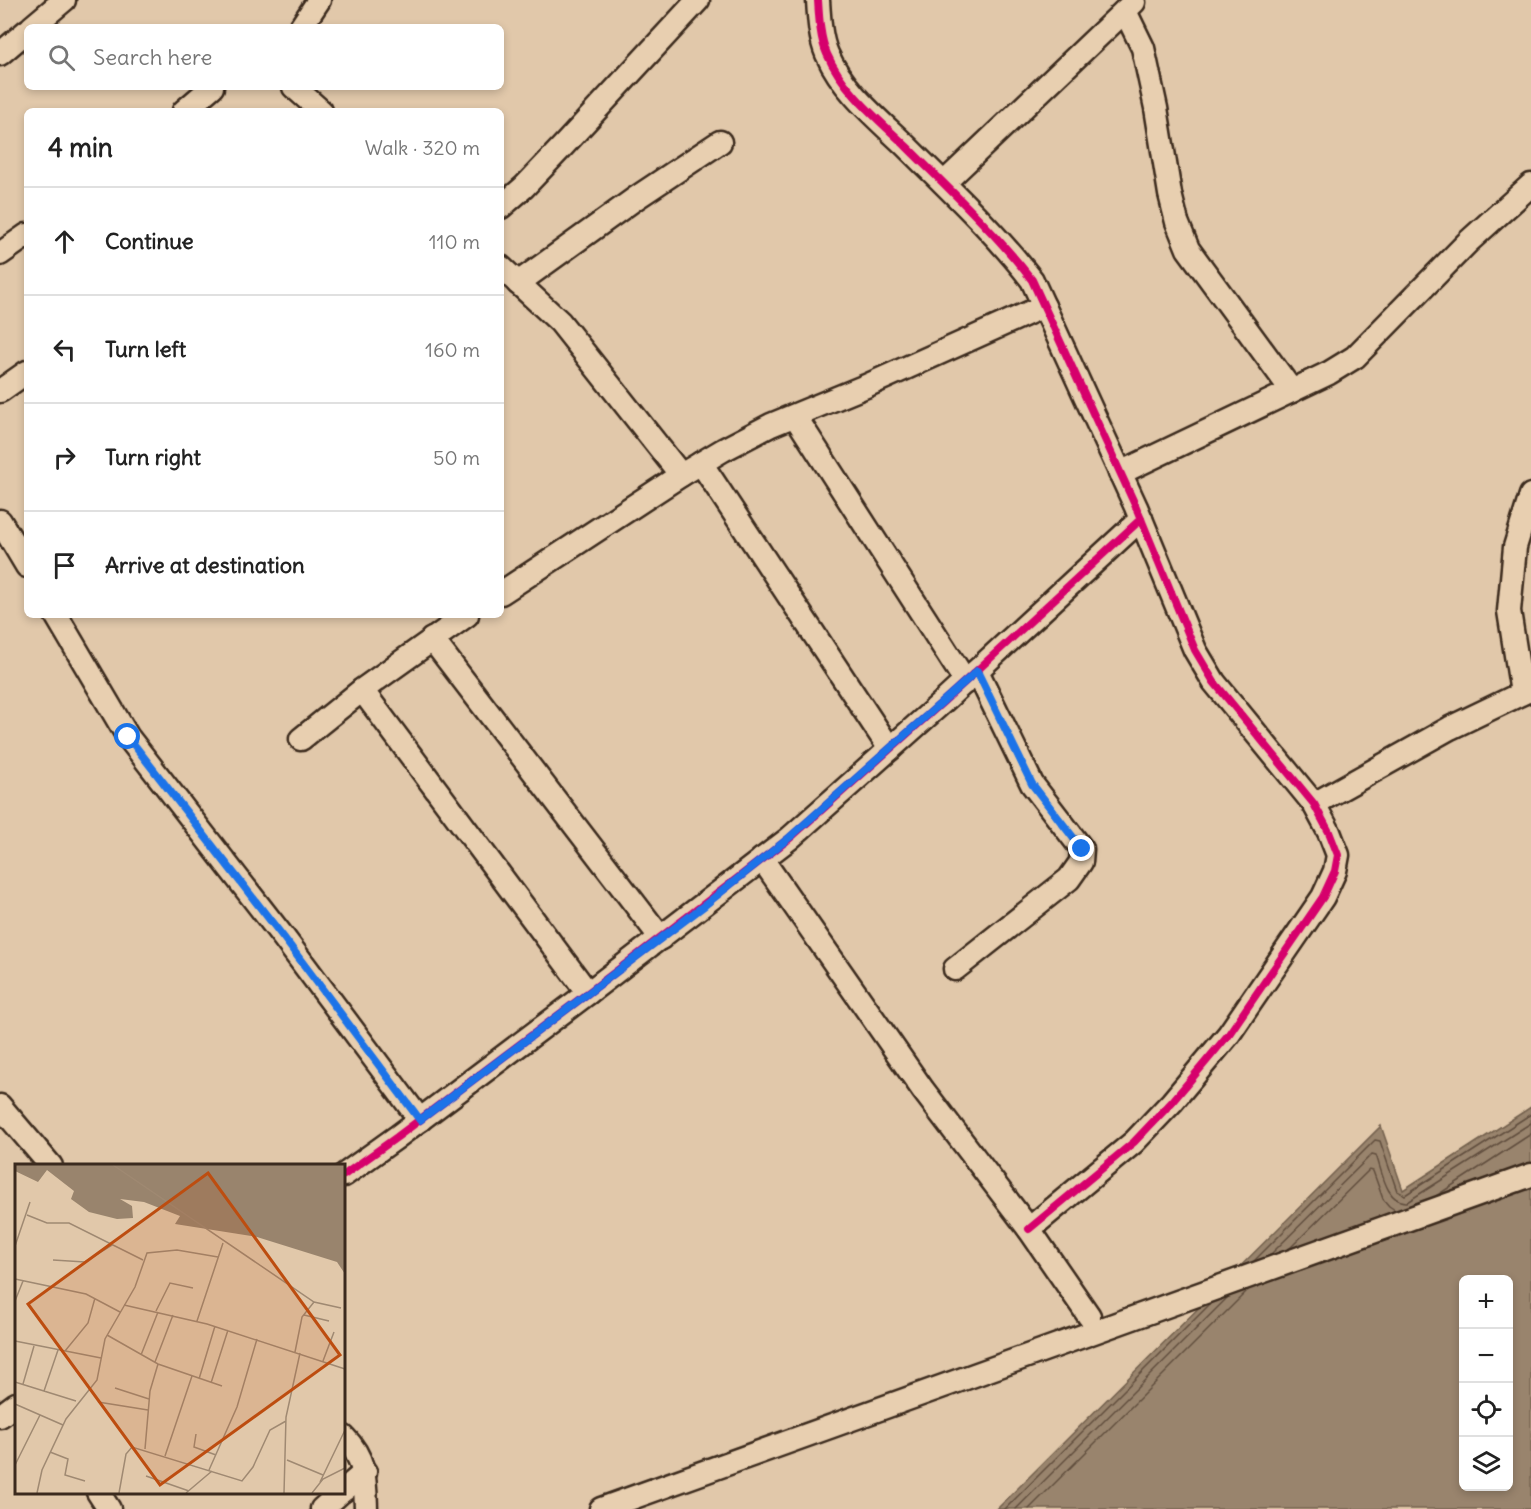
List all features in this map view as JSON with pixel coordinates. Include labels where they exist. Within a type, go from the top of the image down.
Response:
[{"type":"street","points":[[36,24],[64,0]]},
{"type":"street","points":[[303,24],[319,0]]},
{"type":"street","points":[[504,204],[564,145],[698,0]]},
{"type":"street","points":[[818,0],[825,52],[837,74],[867,108],[944,183],[1013,256],[1032,280],[1141,519],[1195,651],[1214,682],[1314,804],[1338,855],[1335,871],[1323,897],[1229,1034],[1172,1102],[1134,1142],[1029,1229]]},
{"type":"street","points":[[944,183],[1131,5],[1156,108],[1170,194],[1177,222],[1188,249],[1292,391]]},
{"type":"street","points":[[0,54],[24,34]]},
{"type":"street","points":[[187,108],[208,90]]},
{"type":"street","points":[[297,90],[318,108]]},
{"type":"street","points":[[518,283],[636,198],[720,142]]},
{"type":"street","points":[[1120,473],[1329,373],[1355,357],[1468,242],[1531,185]]},
{"type":"street","points":[[0,254],[24,237]]},
{"type":"street","points":[[504,270],[560,322],[681,475]]},
{"type":"street","points":[[504,591],[681,475],[771,425],[1044,306]]},
{"type":"street","points":[[0,391],[24,374]]},
{"type":"street","points":[[795,416],[971,676],[1032,784],[1082,849],[1081,862],[1069,879],[955,969]]},
{"type":"street","points":[[701,463],[890,749]]},
{"type":"street","points":[[1314,804],[1450,728],[1526,691],[1509,611],[1515,547],[1531,495]]},
{"type":"street","points":[[345,1174],[661,938],[790,837],[971,676],[1141,519]]},
{"type":"street","points":[[0,521],[24,561]]},
{"type":"street","points":[[58,618],[128,737],[284,938],[420,1120]]},
{"type":"street","points":[[301,738],[362,690],[464,618]]},
{"type":"street","points":[[432,639],[661,938]]},
{"type":"street","points":[[362,690],[588,993]]},
{"type":"street","points":[[762,859],[923,1090],[1029,1229],[1089,1316]]},
{"type":"street","points":[[0,1106],[49,1164]]},
{"type":"street","points":[[602,1509],[1531,1175]]},
{"type":"street","points":[[0,1416],[15,1405]]},
{"type":"street","points":[[345,1438],[358,1455],[364,1472],[366,1509]]},
{"type":"street","points":[[345,1488],[364,1472]]},
{"type":"street","points":[[99,1494],[109,1509]]},
{"type":"street","points":[[322,1509],[339,1494]]},
{"type":"water","points":[[1531,1107],[1531,1509],[997,1509],[1381,1126],[1403,1190]]},
{"type":"cycle path","points":[[818,0],[820,27],[825,48],[842,80],[862,104],[988,228],[1032,280],[1136,507],[1195,650],[1214,682],[1314,804],[1338,855],[1335,871],[1323,897],[1229,1034],[1172,1102],[1134,1142],[1029,1229]]},
{"type":"cycle path","points":[[345,1174],[588,993],[790,838],[945,700],[1141,519]]},
{"type":"route","points":[[128,737],[284,938],[420,1120],[705,905],[790,837],[977,671],[1032,784],[1082,849]]}]
